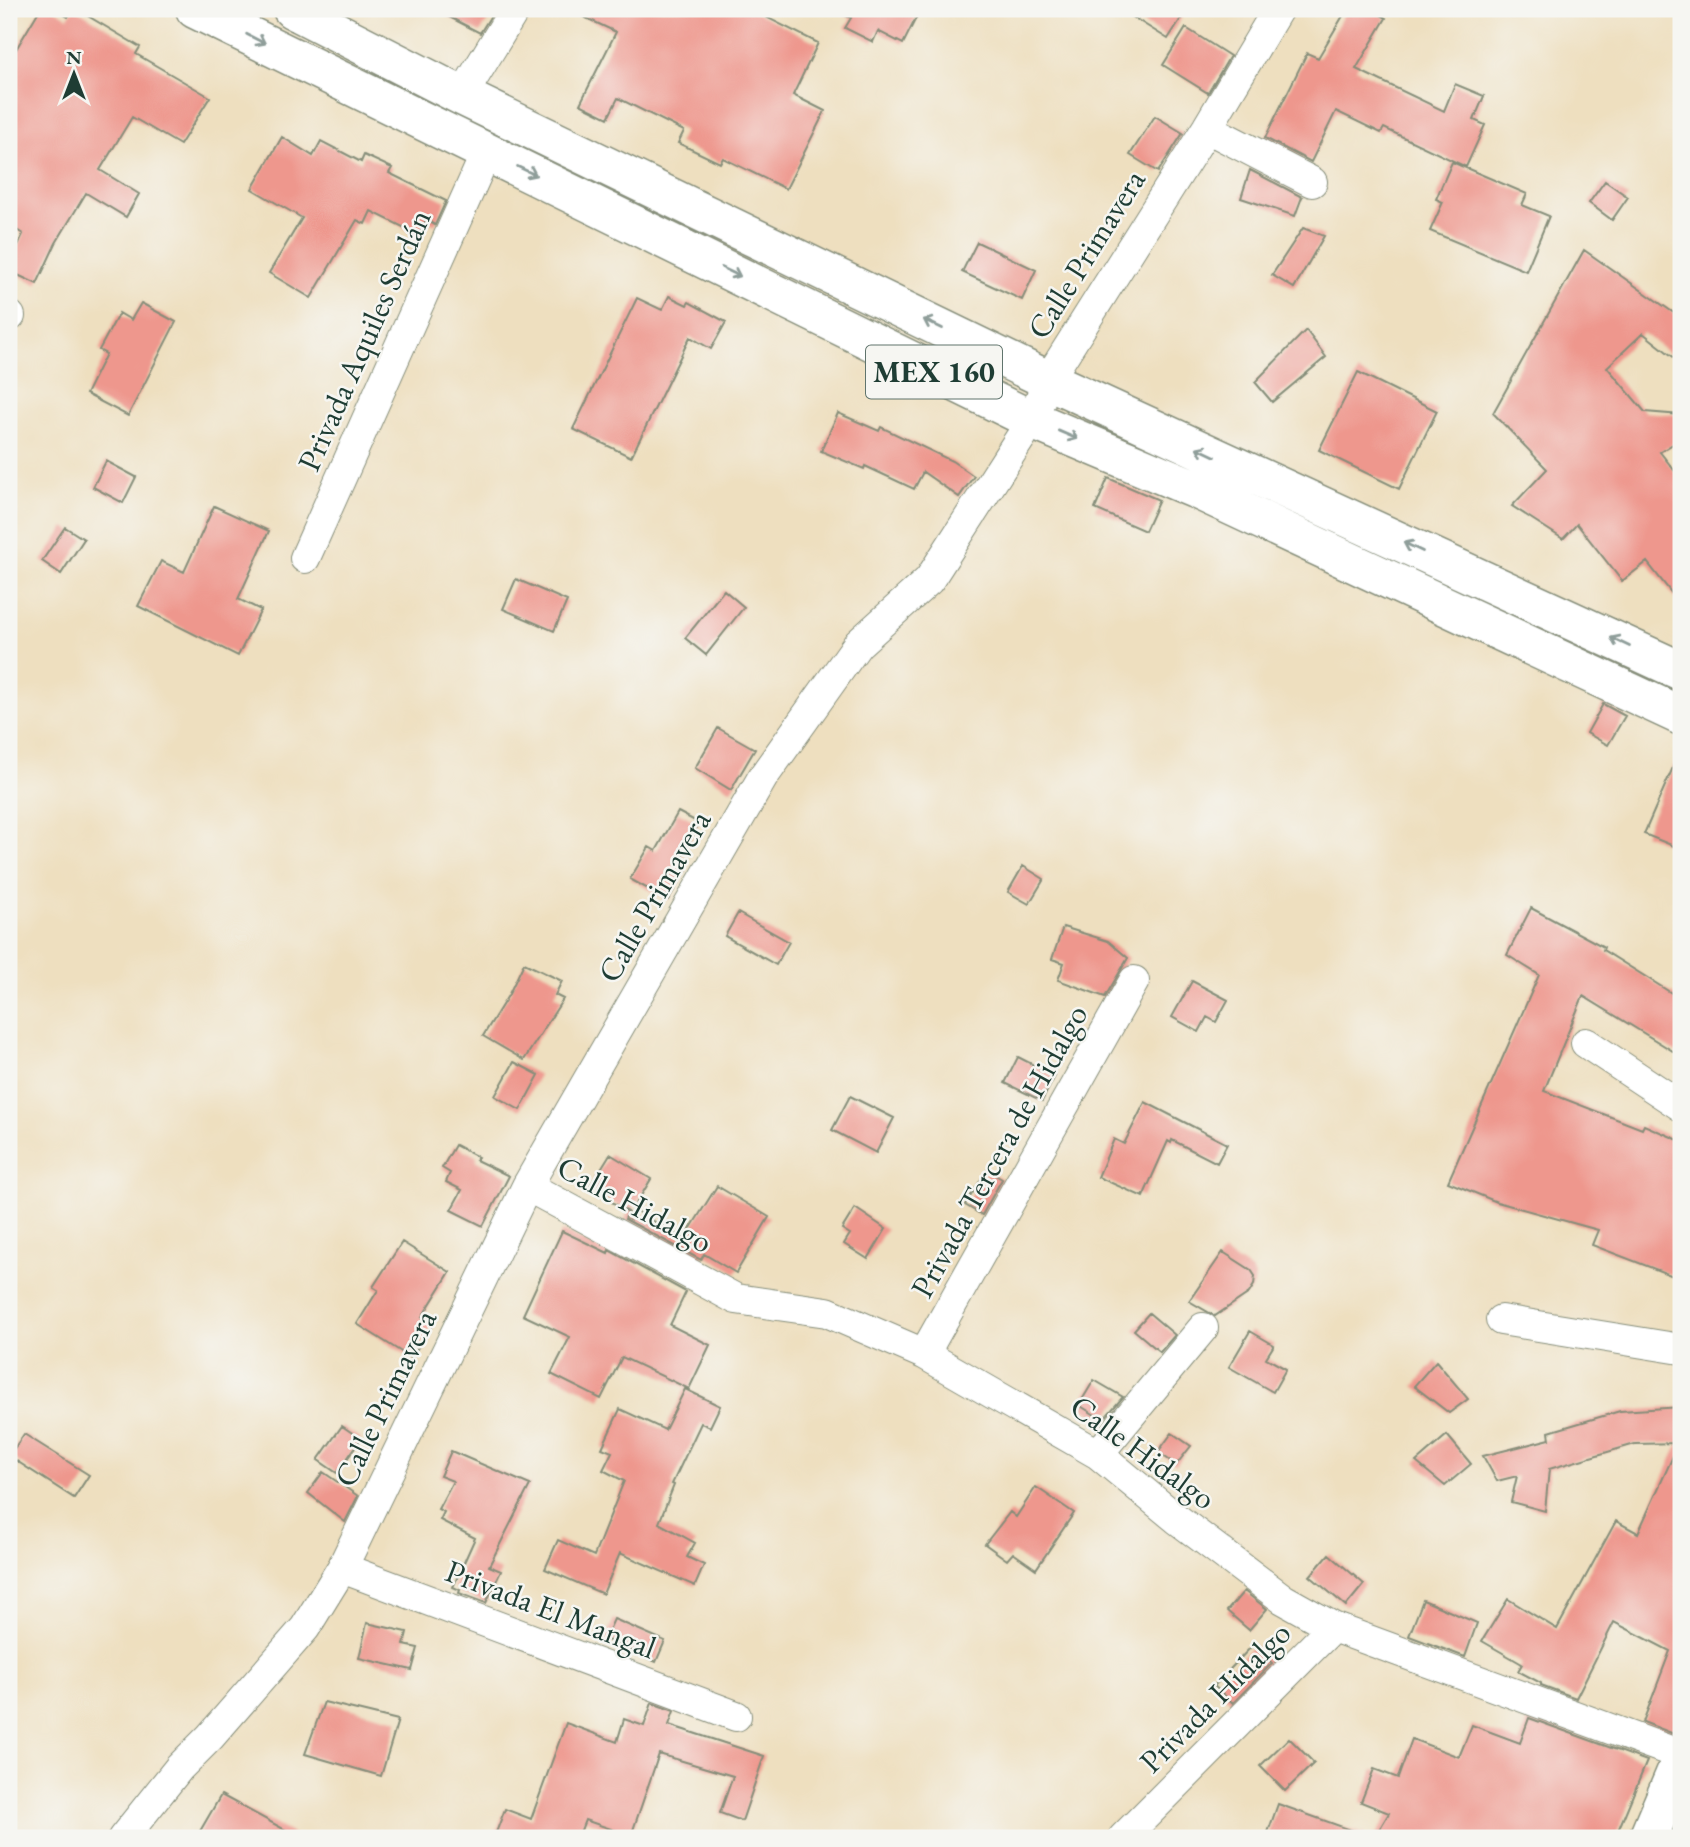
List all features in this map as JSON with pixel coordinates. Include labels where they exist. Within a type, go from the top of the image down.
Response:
[{"type":"main road","name":"MEX 160","points":[[195,9],[1032,420],[1195,489],[1681,716]]},
{"type":"main road","name":"MEX 160","points":[[292,9],[462,96],[1048,380],[1681,671]]},
{"type":"main road","points":[[1648,1838],[1681,1758]]},
{"type":"street","points":[[462,96],[515,9]]},
{"type":"street","name":"Calle Primavera","points":[[123,1838],[179,1768],[210,1737],[305,1628],[342,1568],[527,1186],[763,777],[858,644],[929,580],[1032,420],[1048,380],[1279,9]]},
{"type":"street","points":[[355,88],[378,52]]},
{"type":"street","points":[[1207,128],[1312,182]]},
{"type":"street","name":"Privada Aquiles Serdán","points":[[305,558],[487,151]]},
{"type":"street","name":"Privada Tercera de Hidalgo","points":[[924,1354],[1134,981]]},
{"type":"street","points":[[1586,1043],[1681,1106]]},
{"type":"street","name":"Calle Hidalgo","points":[[527,1186],[736,1298],[827,1312],[924,1354],[1098,1454],[1177,1520],[1283,1599],[1333,1627],[1681,1758]]},
{"type":"street","points":[[1501,1320],[1681,1349]]},
{"type":"street","points":[[1098,1454],[1203,1328]]},
{"type":"street","name":"Privada El Mangal","points":[[342,1568],[736,1716]]},
{"type":"street","name":"Privada Hidalgo","points":[[1123,1838],[1333,1627]]},
{"type":"building","points":[[40,9],[54,9],[68,17],[73,9],[76,9],[140,47],[136,54],[210,97],[180,145],[132,117],[100,170],[139,194],[126,217],[86,193],[56,243],[37,284],[9,271],[9,265],[23,234],[9,225],[9,61]]},
{"type":"building","points":[[434,9],[495,9],[480,33]]},
{"type":"building","points":[[567,9],[750,9],[818,43],[793,95],[825,111],[786,189],[723,158],[720,163],[678,143],[684,131],[618,98],[608,118],[580,104],[616,32]]},
{"type":"building","points":[[833,9],[903,9],[917,16],[903,44],[878,31],[873,42],[845,28],[851,18]]},
{"type":"building","points":[[1120,9],[1187,9],[1168,39]]},
{"type":"building","points":[[1347,9],[1371,9],[1386,18],[1356,69],[1444,111],[1455,84],[1484,96],[1474,120],[1485,125],[1466,167],[1384,128],[1381,133],[1336,111],[1311,162],[1265,138],[1307,53],[1318,58]]},
{"type":"building","points":[[1186,28],[1230,56],[1208,93],[1163,65]]},
{"type":"building","points":[[1155,116],[1183,133],[1158,172],[1130,155]]},
{"type":"building","points":[[282,137],[313,156],[321,141],[361,162],[364,155],[392,168],[389,173],[446,201],[435,225],[426,220],[419,235],[371,211],[365,224],[357,220],[311,298],[269,273],[302,218],[252,189]]},
{"type":"building","points":[[1452,162],[1527,194],[1522,205],[1549,216],[1526,271],[1430,231],[1443,202],[1436,199]]},
{"type":"building","points":[[1250,170],[1302,197],[1295,216],[1241,198]]},
{"type":"building","points":[[1605,181],[1628,197],[1612,220],[1589,203]]},
{"type":"building","points":[[1303,228],[1324,236],[1294,288],[1272,275]]},
{"type":"building","points":[[977,242],[1036,270],[1022,300],[962,272]]},
{"type":"building","points":[[1584,250],[1681,318],[1681,363],[1643,333],[1607,367],[1645,412],[1681,415],[1681,439],[1660,452],[1681,479],[1681,605],[1647,562],[1622,581],[1577,524],[1563,539],[1512,506],[1547,469],[1493,413]]},
{"type":"building","points":[[669,296],[687,305],[689,302],[726,322],[711,349],[690,337],[631,457],[573,429],[637,298],[662,310]]},
{"type":"building","points":[[141,303],[176,322],[128,416],[86,394],[106,354],[99,350],[119,313],[131,320]]},
{"type":"building","points":[[1306,330],[1326,357],[1272,402],[1255,382]]},
{"type":"building","points":[[1358,372],[1437,411],[1399,489],[1319,450]]},
{"type":"building","points":[[838,413],[879,431],[881,427],[952,461],[974,476],[959,497],[923,472],[914,489],[865,466],[864,469],[821,451]]},
{"type":"building","points":[[106,461],[136,477],[123,503],[93,487]]},
{"type":"building","points":[[1108,478],[1159,500],[1145,531],[1095,509]]},
{"type":"building","points":[[214,506],[269,531],[238,599],[261,610],[238,656],[138,606],[161,561],[184,572]]},
{"type":"building","points":[[65,527],[84,539],[61,574],[42,561]]},
{"type":"building","points":[[516,579],[567,601],[554,631],[503,609]]},
{"type":"building","points":[[724,590],[744,607],[706,655],[685,638]]},
{"type":"building","points":[[1603,704],[1625,716],[1608,745],[1587,733]]},
{"type":"building","points":[[718,728],[755,749],[731,790],[695,768]]},
{"type":"building","points":[[1681,749],[1681,849],[1644,834]]},
{"type":"building","points":[[678,812],[699,823],[678,864],[687,869],[668,900],[630,879],[649,847],[656,851]]},
{"type":"building","points":[[1023,866],[1044,879],[1029,904],[1008,892]]},
{"type":"building","points":[[1531,908],[1604,947],[1603,950],[1681,999],[1681,1056],[1583,996],[1544,1091],[1642,1129],[1644,1125],[1681,1141],[1681,1279],[1592,1245],[1598,1230],[1497,1202],[1448,1182],[1539,975],[1507,955]]},
{"type":"building","points":[[738,913],[789,942],[776,965],[725,936]]},
{"type":"building","points":[[1063,927],[1108,941],[1128,958],[1105,997],[1058,980],[1064,963],[1052,959]]},
{"type":"building","points":[[524,963],[562,981],[555,995],[563,999],[524,1060],[483,1036],[509,994]]},
{"type":"building","points":[[1192,981],[1228,1000],[1216,1022],[1207,1017],[1199,1032],[1172,1017]]},
{"type":"building","points":[[1018,1057],[1055,1076],[1042,1101],[1005,1083]]},
{"type":"building","points":[[514,1062],[539,1075],[520,1110],[495,1096]]},
{"type":"building","points":[[850,1096],[894,1118],[876,1153],[832,1130]]},
{"type":"building","points":[[1145,1102],[1227,1144],[1217,1163],[1172,1140],[1171,1143],[1168,1141],[1143,1197],[1098,1177],[1114,1139],[1124,1144]]},
{"type":"building","points":[[455,1145],[478,1157],[476,1160],[509,1176],[483,1226],[451,1210],[462,1190],[446,1182],[450,1173],[442,1168]]},
{"type":"building","points":[[610,1154],[651,1179],[633,1209],[684,1239],[717,1186],[769,1217],[736,1273],[704,1254],[701,1260],[625,1219],[628,1212],[589,1188]]},
{"type":"building","points":[[987,1170],[1002,1179],[982,1215],[965,1205]]},
{"type":"building","points":[[855,1208],[886,1229],[868,1259],[844,1244],[850,1234],[842,1229]]},
{"type":"building","points":[[562,1231],[608,1253],[609,1250],[686,1292],[670,1325],[710,1345],[689,1389],[622,1357],[601,1399],[551,1374],[570,1337],[523,1315]]},
{"type":"building","points":[[402,1242],[450,1272],[422,1317],[433,1324],[411,1358],[357,1324],[378,1290],[373,1287]]},
{"type":"building","points":[[1223,1252],[1251,1270],[1255,1276],[1254,1285],[1249,1293],[1215,1316],[1189,1301]]},
{"type":"building","points":[[1149,1313],[1175,1335],[1160,1352],[1134,1330]]},
{"type":"building","points":[[1250,1331],[1274,1345],[1266,1358],[1286,1369],[1273,1392],[1229,1367]]},
{"type":"building","points":[[1436,1361],[1468,1399],[1449,1413],[1414,1386]]},
{"type":"building","points":[[1094,1380],[1123,1397],[1103,1420],[1079,1405]]},
{"type":"building","points":[[685,1389],[720,1406],[710,1427],[701,1423],[672,1484],[674,1485],[659,1523],[695,1543],[687,1557],[704,1565],[695,1586],[620,1553],[603,1594],[545,1569],[558,1540],[594,1556],[624,1481],[603,1470],[612,1452],[602,1448],[620,1409],[665,1430]]},
{"type":"building","points":[[1681,1407],[1681,1714],[1674,1734],[1643,1722],[1670,1651],[1614,1622],[1576,1698],[1541,1685],[1518,1671],[1522,1664],[1482,1641],[1508,1599],[1557,1629],[1616,1521],[1638,1533],[1679,1443],[1635,1444],[1549,1469],[1545,1511],[1511,1502],[1517,1476],[1497,1481],[1483,1456],[1550,1439],[1549,1432],[1620,1411]]},
{"type":"building","points":[[342,1426],[361,1439],[337,1473],[318,1460]]},
{"type":"building","points":[[1172,1433],[1191,1446],[1176,1465],[1158,1452]]},
{"type":"building","points":[[24,1434],[89,1475],[74,1498],[9,1456]]},
{"type":"building","points":[[1447,1435],[1471,1464],[1445,1486],[1416,1462]]},
{"type":"building","points":[[451,1451],[530,1485],[489,1566],[501,1571],[486,1603],[459,1593],[460,1590],[453,1587],[475,1538],[440,1520],[444,1512],[438,1509],[453,1481],[440,1476]]},
{"type":"building","points":[[323,1472],[358,1496],[345,1522],[308,1493]]},
{"type":"building","points":[[1036,1487],[1074,1513],[1036,1569],[1013,1553],[1007,1560],[985,1544],[1010,1512],[1016,1517]]},
{"type":"building","points":[[1329,1554],[1364,1584],[1346,1606],[1310,1576]]},
{"type":"building","points":[[1244,1591],[1267,1609],[1249,1630],[1227,1611]]},
{"type":"building","points":[[1423,1600],[1477,1623],[1465,1657],[1409,1636]]},
{"type":"building","points":[[614,1619],[665,1641],[656,1662],[605,1639]]},
{"type":"building","points":[[367,1623],[407,1632],[404,1645],[418,1648],[412,1670],[359,1658]]},
{"type":"building","points":[[1253,1645],[1272,1663],[1233,1703],[1214,1686]]},
{"type":"building","points":[[324,1702],[398,1720],[381,1776],[305,1754]]},
{"type":"building","points":[[652,1703],[674,1711],[669,1725],[764,1756],[742,1821],[720,1813],[733,1776],[659,1754],[631,1836],[585,1820],[578,1838],[494,1838],[505,1809],[531,1819],[566,1723],[617,1742],[624,1719],[644,1726]]},
{"type":"building","points":[[1529,1718],[1647,1761],[1615,1838],[1374,1838],[1389,1813],[1361,1802],[1374,1769],[1398,1778],[1412,1739],[1459,1757],[1472,1725],[1520,1743]]},
{"type":"building","points":[[1289,1738],[1314,1763],[1285,1791],[1260,1766]]},
{"type":"building","points":[[221,1795],[300,1838],[196,1838]]},
{"type":"building","points":[[1278,1804],[1365,1835],[1364,1838],[1266,1838]]}]
